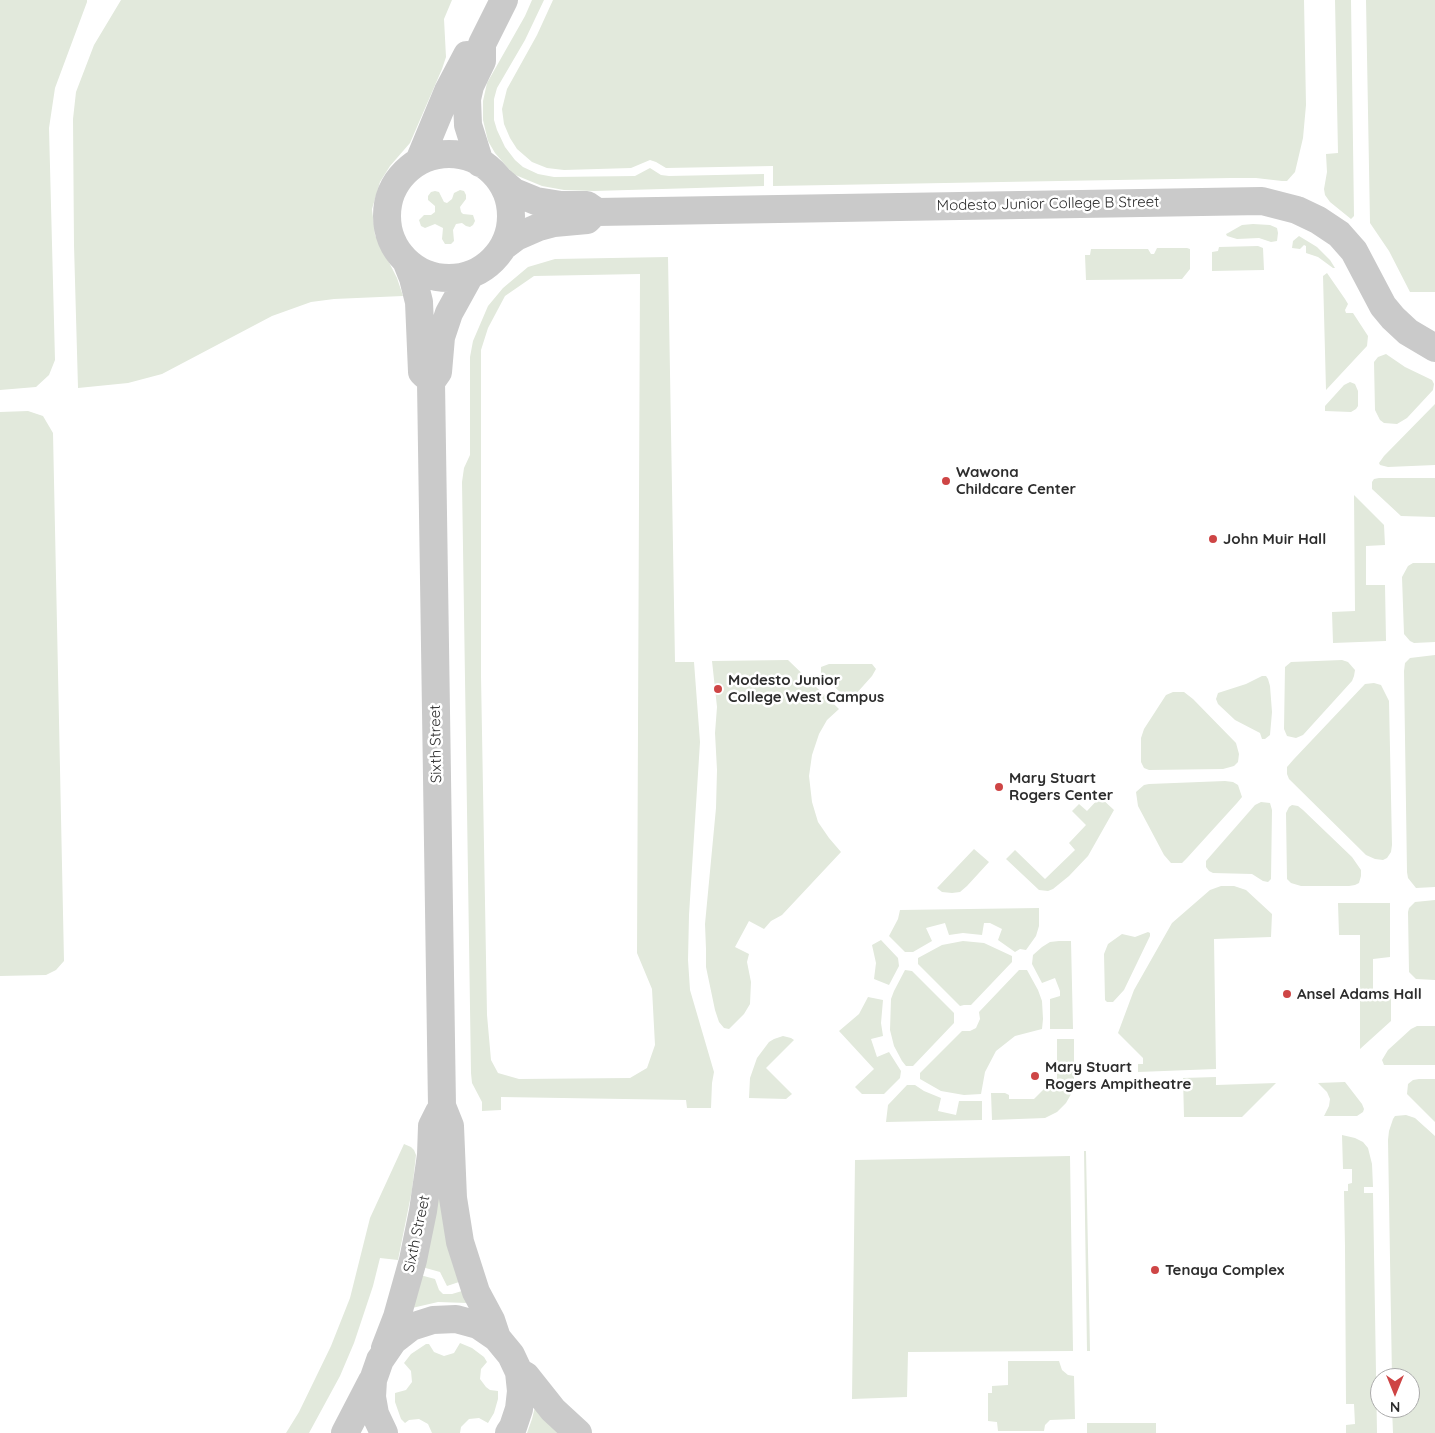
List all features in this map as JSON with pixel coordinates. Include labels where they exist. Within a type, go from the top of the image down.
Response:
[{"type":"street","points":[[480,163],[468,125],[468,99],[470,86],[482,61],[482,44],[504,0]]},
{"type":"street","points":[[419,161],[448,91],[469,52],[482,44]]},
{"type":"street","points":[[451,154],[463,156],[480,163],[492,171],[508,198],[511,216],[510,231],[504,246],[485,268],[470,275],[460,278],[438,278],[426,275],[407,263],[396,251],[390,238],[386,221],[387,206],[391,192],[399,178],[419,161],[439,155],[451,154]]},
{"type":"street","name":"Modesto Junior College B Street","points":[[500,182],[514,192],[536,201],[561,205],[587,205],[597,212],[1262,201],[1297,210],[1318,220],[1339,234],[1354,252],[1383,306],[1393,318],[1408,332],[1435,348]]},
{"type":"street","name":"Modesto Junior College B Street","points":[[504,246],[516,237],[539,227],[562,222],[587,220],[597,212]]},
{"type":"street","name":"Sixth Street","points":[[407,263],[419,302],[422,372],[431,382]]},
{"type":"street","name":"Sixth Street","points":[[470,275],[449,313],[441,338],[438,372],[431,382],[442,1106],[450,1126],[453,1198],[460,1242],[475,1287],[491,1320],[497,1338]]},
{"type":"street","name":"Sixth Street","points":[[376,1370],[397,1318],[411,1268],[424,1211],[431,1155],[432,1126],[442,1106]]},
{"type":"street","points":[[346,1433],[376,1370],[393,1341],[411,1327],[433,1320],[456,1319],[478,1325],[497,1338],[511,1355],[518,1372],[521,1391],[519,1409],[509,1433]]},
{"type":"street","points":[[376,1370],[372,1397],[375,1414],[384,1433]]},
{"type":"street","points":[[518,1372],[526,1376],[553,1410],[578,1433]]},
{"type":"shaded area","points":[[0,0],[87,0],[87,2],[55,88],[49,128],[55,360],[49,375],[36,387],[0,390]]},
{"type":"shaded area","points":[[121,0],[452,0],[444,19],[446,57],[442,69],[410,143],[390,166],[380,182],[372,209],[375,235],[397,278],[403,296],[311,302],[272,316],[162,374],[128,383],[78,388],[73,119],[76,92],[94,45]]},
{"type":"shaded area","points":[[532,0],[544,0],[525,40],[497,88],[494,99],[494,120],[497,130],[505,147],[523,167],[538,174],[554,177],[635,176],[650,168],[661,175],[669,176],[764,174],[764,186],[594,191],[564,190],[542,186],[513,174],[495,153],[488,141],[483,120],[483,101],[487,83]]},
{"type":"shaded area","points":[[553,0],[1304,0],[1306,105],[1303,138],[1295,172],[1287,181],[1231,178],[773,186],[773,166],[666,168],[650,160],[631,168],[564,170],[547,168],[532,162],[517,149],[504,124],[502,109],[507,89],[537,35]]},
{"type":"shaded area","points":[[1335,0],[1351,0],[1354,216],[1351,219],[1330,202],[1325,195],[1324,189],[1327,172],[1326,154],[1338,153]]},
{"type":"shaded area","points":[[1366,0],[1435,0],[1435,292],[1410,292],[1389,251],[1370,223]]},
{"type":"shaded area","points":[[460,190],[464,191],[466,195],[466,199],[460,207],[461,212],[473,215],[475,221],[470,227],[462,223],[456,224],[453,230],[454,241],[451,244],[445,244],[442,239],[443,228],[435,224],[425,228],[421,226],[419,220],[424,215],[431,215],[435,212],[435,206],[428,200],[431,192],[439,192],[444,202],[447,203],[452,199],[454,193]]},
{"type":"shaded area","points":[[1242,225],[1270,225],[1277,228],[1277,241],[1271,242],[1259,238],[1237,239],[1226,234]]},
{"type":"shaded area","points":[[1299,236],[1317,247],[1335,268],[1318,257],[1306,253],[1306,246],[1304,245],[1300,249],[1292,248],[1293,241]]},
{"type":"shaded area","points":[[1258,246],[1263,248],[1264,270],[1212,271],[1212,252],[1218,251],[1219,247]]},
{"type":"shaded area","points":[[1157,248],[1190,249],[1190,269],[1182,279],[1086,280],[1085,255],[1090,255],[1091,249],[1148,249],[1151,254],[1154,254]]},
{"type":"shaded area","points":[[668,257],[675,662],[694,662],[700,742],[688,960],[690,990],[714,1072],[711,1108],[687,1108],[686,1100],[501,1097],[501,1110],[482,1111],[482,1102],[472,1083],[462,482],[464,468],[470,455],[470,357],[473,341],[488,306],[503,288],[528,267],[555,259]],"holes":[[[640,274],[637,953],[652,989],[655,1045],[647,1068],[630,1078],[519,1079],[498,1073],[491,1060],[487,1015],[481,676],[481,350],[488,328],[505,296],[534,276]]]},
{"type":"shaded area","points":[[1327,273],[1348,304],[1345,310],[1346,313],[1353,313],[1368,336],[1367,346],[1326,390],[1323,276]]},
{"type":"shaded area","points":[[1386,354],[1405,367],[1432,380],[1434,384],[1433,390],[1407,418],[1397,424],[1384,423],[1380,420],[1375,410],[1374,362],[1378,357]]},
{"type":"shaded area","points":[[1350,382],[1355,384],[1358,391],[1358,406],[1356,409],[1351,412],[1325,411],[1325,406],[1344,385]]},
{"type":"shaded area","points":[[1435,404],[1435,465],[1388,467],[1380,465],[1379,463],[1384,456]]},
{"type":"shaded area","points":[[28,411],[43,416],[53,433],[64,961],[56,970],[46,975],[0,976],[0,412]]},
{"type":"shaded area","points":[[1435,478],[1435,517],[1401,516],[1372,489],[1372,482],[1374,479]]},
{"type":"shaded area","points":[[1354,495],[1384,525],[1385,545],[1366,546],[1366,585],[1385,585],[1386,641],[1333,643],[1332,612],[1355,611]]},
{"type":"shaded area","points":[[1413,563],[1435,563],[1435,642],[1414,643],[1404,634],[1402,577],[1408,566]]},
{"type":"shaded area","points":[[1435,655],[1435,887],[1416,888],[1408,878],[1407,872],[1404,671],[1405,663],[1410,658]]},
{"type":"shaded area","points":[[788,660],[839,709],[827,720],[819,734],[812,755],[809,776],[812,802],[818,822],[841,852],[782,915],[771,921],[764,929],[749,921],[735,947],[749,954],[747,962],[751,982],[750,1004],[744,1014],[729,1029],[724,1028],[719,1022],[706,967],[705,924],[716,808],[717,770],[715,733],[717,707],[712,661]]},
{"type":"shaded area","points":[[1342,660],[1348,662],[1355,670],[1352,681],[1303,735],[1296,738],[1287,736],[1284,729],[1285,667],[1291,662]]},
{"type":"shaded area","points":[[829,664],[872,664],[876,669],[855,695],[848,697],[842,694],[821,674],[821,667]]},
{"type":"shaded area","points":[[1266,676],[1270,686],[1272,712],[1270,735],[1265,739],[1262,739],[1260,733],[1235,720],[1218,704],[1216,699],[1218,693],[1246,684]]},
{"type":"shaded area","points":[[1374,683],[1381,685],[1389,701],[1392,845],[1391,852],[1383,860],[1366,855],[1289,779],[1287,774],[1287,767],[1365,684]]},
{"type":"shaded area","points":[[1173,692],[1184,692],[1193,699],[1236,743],[1239,754],[1238,762],[1234,766],[1223,769],[1149,770],[1144,768],[1141,762],[1141,738],[1144,729],[1166,695]]},
{"type":"shaded area","points":[[1225,781],[1238,785],[1242,797],[1182,863],[1171,863],[1164,855],[1138,806],[1136,792],[1144,785],[1149,784]]},
{"type":"shaded area","points":[[1100,797],[1114,810],[1088,856],[1069,876],[1053,889],[1048,891],[1039,890],[1006,859],[1015,850],[1045,879],[1075,850],[1069,843],[1086,825],[1072,811],[1079,804],[1087,811]]},
{"type":"shaded area","points":[[1261,802],[1270,803],[1272,810],[1271,879],[1268,882],[1252,874],[1213,873],[1209,871],[1206,867],[1206,861],[1255,805]]},
{"type":"shaded area","points":[[1292,805],[1298,806],[1303,810],[1352,857],[1361,870],[1359,883],[1349,886],[1301,886],[1291,883],[1287,879],[1286,813]]},
{"type":"shaded area","points":[[974,849],[989,862],[967,886],[960,892],[952,893],[942,892],[937,888]]},
{"type":"shaded area","points":[[1221,886],[1234,886],[1246,890],[1272,914],[1271,937],[1214,939],[1216,1069],[1138,1072],[1138,1064],[1143,1064],[1143,1058],[1118,1033],[1134,990],[1172,923],[1210,890]]},
{"type":"shaded area","points":[[1435,900],[1435,980],[1416,979],[1409,972],[1408,912],[1415,902]]},
{"type":"shaded area","points":[[1338,903],[1390,903],[1390,957],[1373,959],[1373,998],[1391,997],[1391,1021],[1360,1049],[1360,935],[1339,935]]},
{"type":"shaded area","points":[[1039,908],[1039,926],[1036,936],[1026,950],[1020,949],[1015,952],[998,940],[1002,929],[990,923],[984,923],[982,935],[963,933],[949,935],[945,923],[926,928],[932,941],[913,952],[905,952],[889,936],[898,919],[900,910]]},
{"type":"shaded area","points":[[1148,932],[1150,936],[1124,990],[1113,1002],[1107,1002],[1105,1000],[1104,954],[1108,944],[1122,934],[1135,937]]},
{"type":"shaded area","points":[[881,940],[898,958],[899,966],[889,985],[874,979],[876,963],[872,945]]},
{"type":"shaded area","points":[[963,941],[984,943],[1012,956],[1012,962],[971,1005],[960,1006],[918,964],[918,958],[942,945]]},
{"type":"shaded area","points":[[1071,941],[1073,1029],[1050,1029],[1050,999],[1060,996],[1060,991],[1055,978],[1042,983],[1032,964],[1033,955],[1042,947],[1050,942]]},
{"type":"shaded area","points":[[905,970],[912,971],[954,1013],[954,1023],[913,1066],[906,1066],[902,1061],[894,1046],[890,1030],[891,999]]},
{"type":"shaded area","points":[[1019,970],[1027,970],[1038,990],[1042,1001],[1042,1029],[1015,1036],[996,1051],[985,1072],[981,1094],[964,1095],[941,1091],[920,1079],[920,1073],[962,1031],[970,1031],[976,1028],[980,1019],[979,1012]]},
{"type":"shaded area","points":[[868,997],[883,1000],[881,1023],[883,1036],[871,1039],[877,1057],[889,1052],[901,1071],[900,1078],[884,1094],[862,1094],[855,1087],[874,1069],[839,1031],[859,1014]]},
{"type":"shaded area","points":[[1417,1026],[1435,1026],[1435,1065],[1384,1065],[1382,1060],[1388,1050],[1411,1029]]},
{"type":"shaded area","points":[[783,1036],[794,1040],[766,1068],[792,1094],[786,1099],[749,1098],[750,1078],[757,1058],[769,1042]]},
{"type":"shaded area","points":[[1057,1039],[1074,1039],[1074,1089],[1066,1103],[1057,1112],[1045,1118],[992,1120],[991,1093],[1005,1093],[1009,1095],[1009,1099],[1034,1099],[1050,1083],[1057,1083]]},
{"type":"shaded area","points":[[1216,1077],[1216,1085],[1276,1083],[1242,1117],[1184,1117],[1183,1078]]},
{"type":"shaded area","points":[[1435,1079],[1435,1122],[1407,1094],[1408,1084],[1413,1080]]},
{"type":"shaded area","points":[[1345,1082],[1362,1104],[1363,1112],[1357,1116],[1324,1116],[1330,1099],[1327,1092],[1318,1083]]},
{"type":"shaded area","points":[[907,1085],[915,1085],[941,1098],[938,1111],[956,1115],[959,1101],[982,1101],[982,1120],[886,1122],[888,1105]]},
{"type":"shaded area","points":[[1406,1115],[1415,1118],[1435,1136],[1435,1433],[1393,1433],[1392,1418],[1420,1418],[1420,1368],[1392,1368],[1388,1140],[1389,1131],[1395,1116]]},
{"type":"shaded area","points":[[1342,1135],[1363,1142],[1368,1148],[1372,1164],[1373,1187],[1364,1187],[1364,1193],[1373,1193],[1376,1368],[1370,1368],[1370,1418],[1377,1418],[1377,1433],[1346,1433],[1346,1425],[1355,1424],[1354,1404],[1346,1404],[1344,1191],[1348,1191],[1348,1184],[1352,1183],[1352,1169],[1343,1169]]},
{"type":"shaded area","points":[[404,1144],[411,1147],[416,1155],[412,1190],[398,1260],[380,1258],[354,1343],[340,1376],[309,1433],[286,1433],[299,1412],[331,1346],[350,1298],[370,1218]]},
{"type":"shaded area","points":[[1084,1151],[1086,1151],[1090,1351],[1087,1351]]},
{"type":"shaded area","points":[[1070,1156],[1073,1351],[908,1352],[907,1397],[852,1399],[855,1160]]},
{"type":"shaded area","points":[[439,1191],[459,1282],[447,1286],[440,1272],[422,1267]]},
{"type":"shaded area","points":[[420,1275],[435,1279],[439,1290],[443,1294],[462,1291],[467,1303],[438,1302],[412,1308]]},
{"type":"shaded area","points":[[460,1343],[472,1348],[484,1357],[487,1362],[481,1369],[480,1379],[490,1390],[498,1391],[494,1413],[488,1423],[479,1418],[469,1419],[461,1427],[460,1433],[432,1433],[428,1424],[419,1419],[409,1420],[405,1423],[401,1419],[395,1402],[395,1393],[406,1390],[412,1382],[411,1371],[404,1363],[411,1354],[426,1344],[429,1344],[434,1352],[444,1356],[454,1353]]},
{"type":"shaded area","points":[[1008,1361],[1059,1361],[1062,1370],[1068,1375],[1074,1376],[1075,1419],[1050,1420],[1045,1425],[1044,1431],[998,1431],[997,1422],[988,1421],[988,1393],[992,1393],[992,1386],[1008,1385]]},
{"type":"shaded area","points":[[535,1407],[562,1433],[527,1433]]},
{"type":"shaded area","points":[[1087,1423],[1156,1423],[1156,1433],[1087,1433]]},
{"type":"place","name":"Wawona Childcare Center","points":[[946,481]]},
{"type":"place","name":"John Muir Hall","points":[[1213,539]]},
{"type":"place","name":"Modesto Junior College West Campus","points":[[718,689]]},
{"type":"place","name":"Mary Stuart Rogers Center","points":[[999,787]]},
{"type":"place","name":"Ansel Adams Hall","points":[[1287,994]]},
{"type":"place","name":"Mary Stuart Rogers Ampitheatre","points":[[1035,1076]]},
{"type":"place","name":"Tenaya Complex","points":[[1155,1270]]}]
